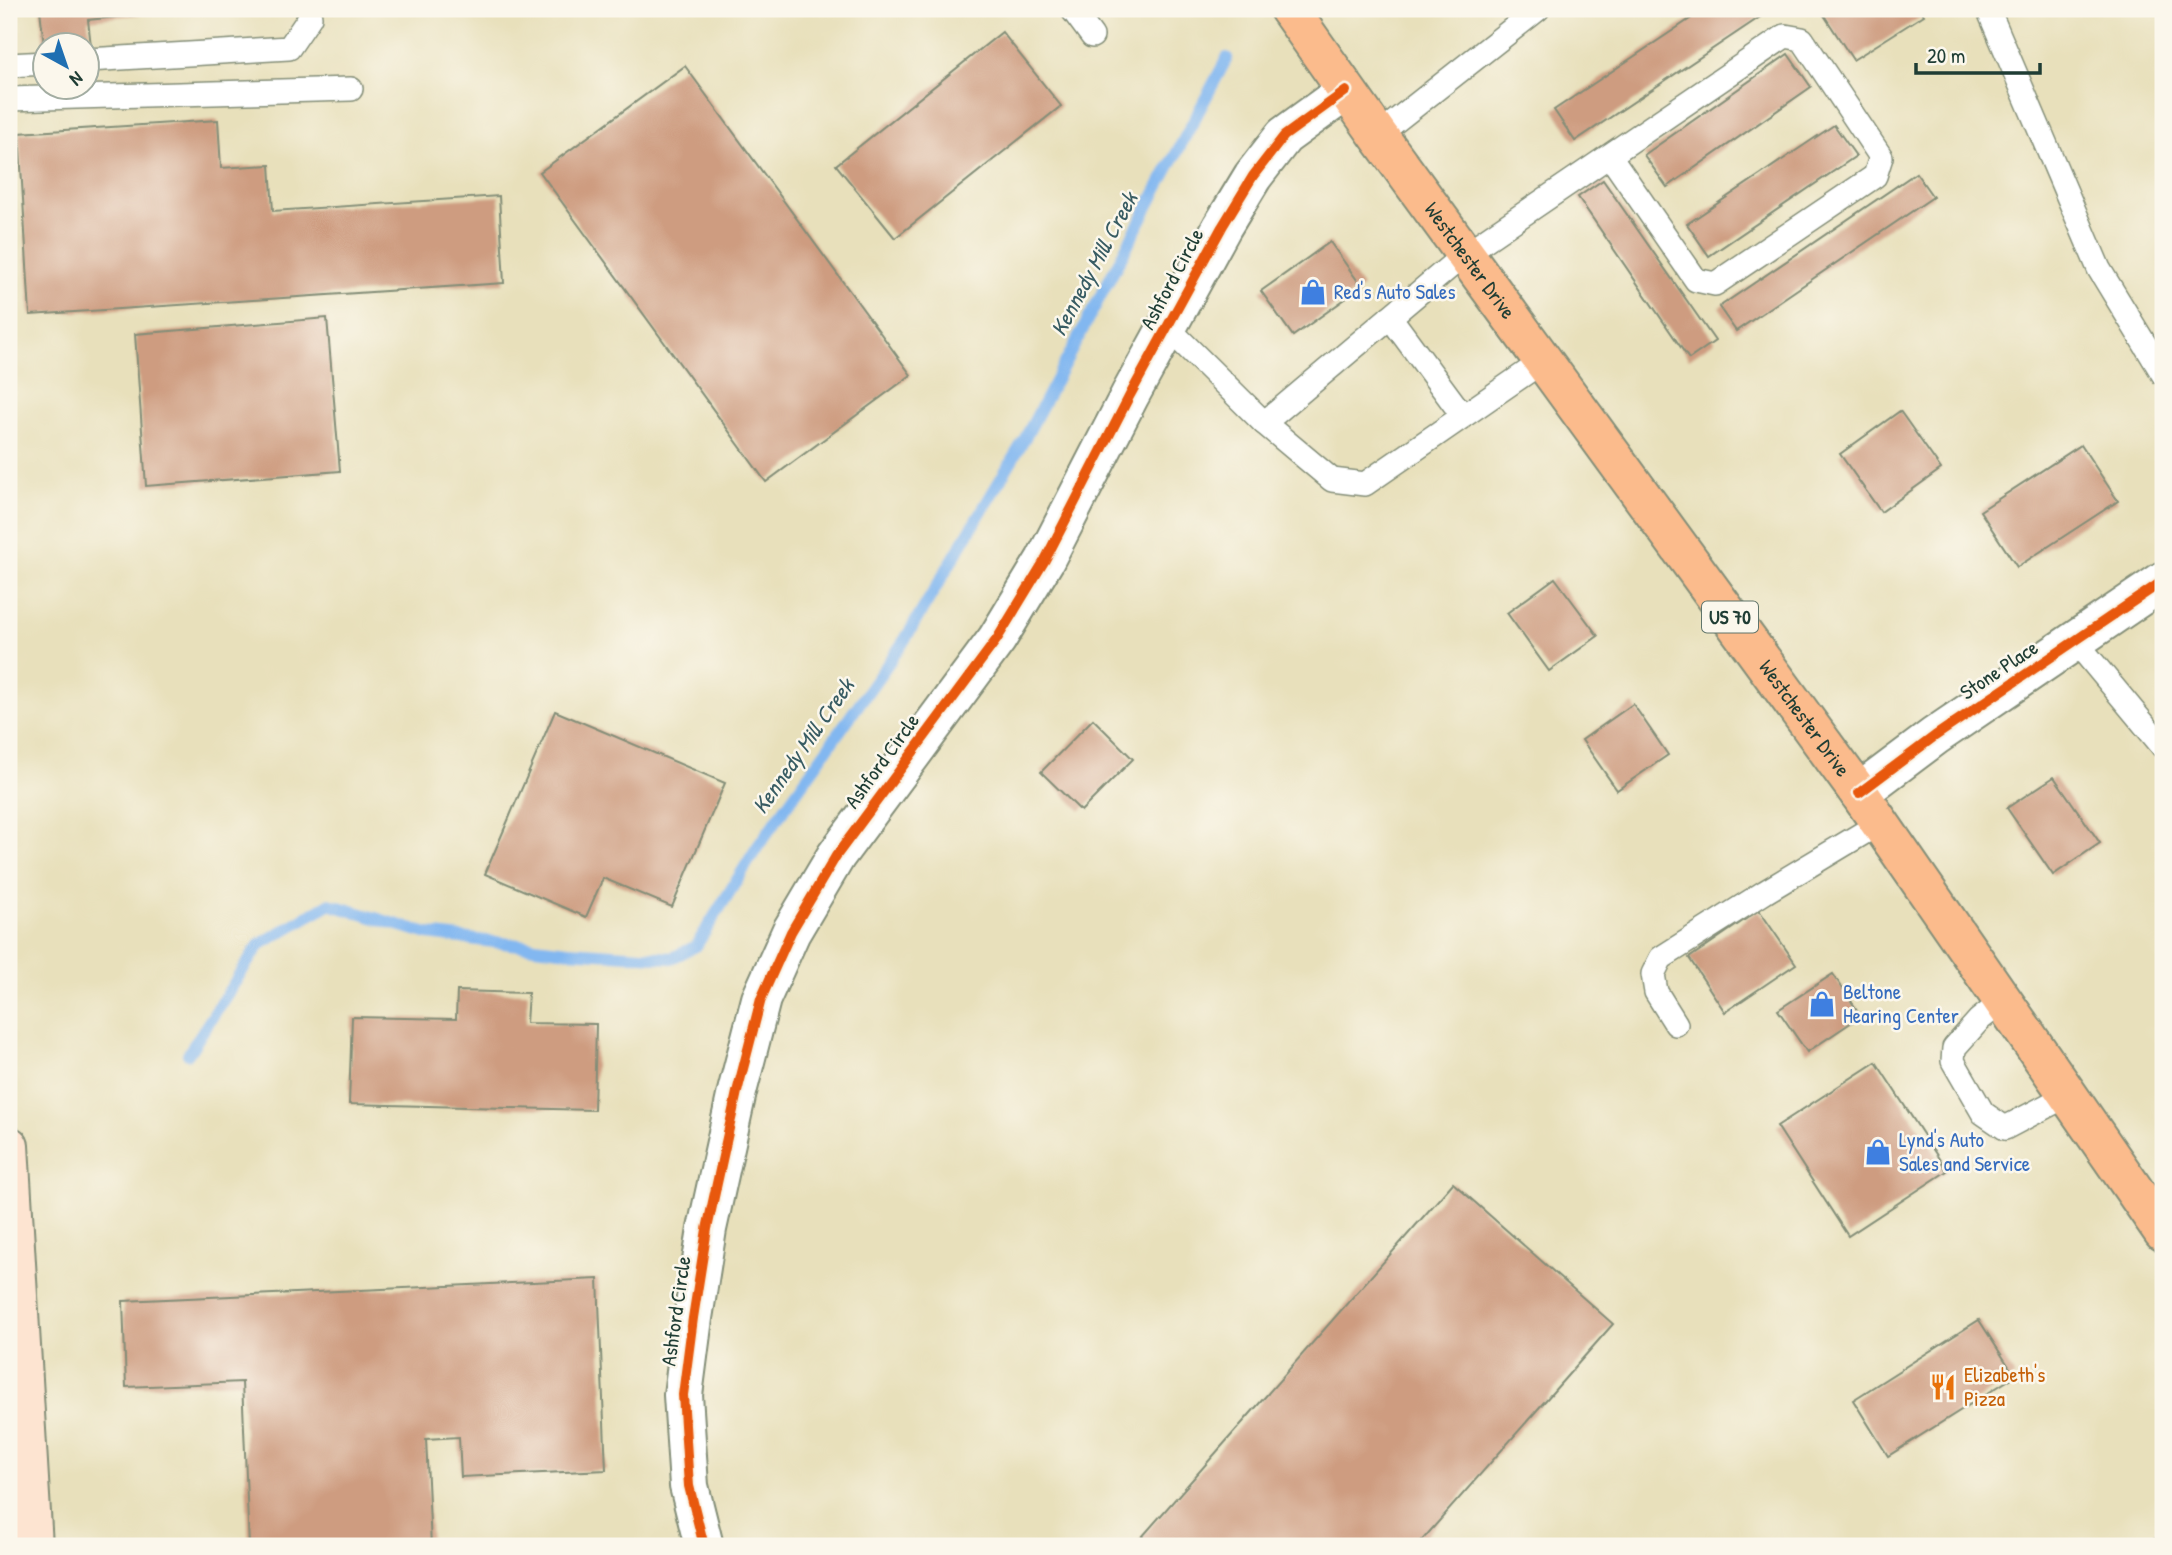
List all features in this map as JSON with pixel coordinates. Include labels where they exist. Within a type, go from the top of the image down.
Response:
[{"type":"main road","name":"Westchester Drive","points":[[1289,9],[1346,91],[1859,793],[2163,1232]]},
{"type":"main road","points":[[9,1146],[33,1546]]},
{"type":"street","name":"Ashford Circle","points":[[704,1546],[689,1486],[684,1395],[708,1229],[737,1092],[761,999],[791,932],[836,856],[997,639],[1045,560],[1130,395],[1253,176],[1284,136],[1346,91]]},
{"type":"street","name":"Stone Place","points":[[1859,793],[1935,736],[2163,581]]},
{"type":"lane","points":[[102,59],[289,48],[310,17],[309,9]]},
{"type":"lane","points":[[1072,9],[1092,36]]},
{"type":"lane","points":[[1378,135],[1538,9]]},
{"type":"lane","points":[[1988,9],[2099,269],[2163,374]]},
{"type":"lane","points":[[1264,423],[1465,254],[1785,36],[1802,39],[1881,157],[1875,176],[1715,284],[1696,280],[1610,156]]},
{"type":"lane","points":[[9,65],[32,64]]},
{"type":"lane","points":[[9,99],[351,89]]},
{"type":"lane","points":[[1390,317],[1463,416]]},
{"type":"lane","points":[[1168,328],[1264,423],[1332,480],[1365,484],[1543,361]]},
{"type":"lane","points":[[2076,642],[2163,747]]},
{"type":"lane","points":[[1676,1024],[1656,992],[1653,974],[1661,958],[1880,823]]},
{"type":"lane","points":[[2003,1001],[1979,1020],[1954,1048],[1953,1061],[1983,1113],[2005,1128],[2068,1095]]},
{"type":"building","points":[[40,9],[172,9],[88,20],[89,32],[42,32]]},
{"type":"building","points":[[1705,9],[1772,9],[1575,141],[1554,110]]},
{"type":"building","points":[[1820,9],[1920,9],[1924,15],[1853,60]]},
{"type":"building","points":[[1002,32],[1061,106],[895,238],[836,165]]},
{"type":"building","points":[[1788,54],[1811,87],[1667,187],[1644,155]]},
{"type":"building","points":[[685,66],[911,375],[766,482],[540,172]]},
{"type":"building","points":[[218,120],[221,168],[270,165],[273,211],[499,196],[504,283],[30,315],[19,133]]},
{"type":"building","points":[[1834,125],[1856,156],[1709,256],[1687,224]]},
{"type":"building","points":[[1916,173],[1933,197],[1736,331],[1719,307]]},
{"type":"building","points":[[1603,180],[1715,341],[1689,359],[1578,197]]},
{"type":"building","points":[[1330,242],[1362,287],[1293,336],[1261,291]]},
{"type":"building","points":[[327,318],[340,471],[146,486],[135,334]]},
{"type":"building","points":[[1900,411],[1941,469],[1881,512],[1840,454]]},
{"type":"building","points":[[2081,445],[2118,501],[2017,567],[1980,511]]},
{"type":"building","points":[[1555,578],[1598,636],[1549,671],[1507,613]]},
{"type":"building","points":[[1633,704],[1668,755],[1617,790],[1582,740]]},
{"type":"building","points":[[555,711],[725,783],[672,907],[603,878],[586,917],[485,874]]},
{"type":"building","points":[[1093,719],[1133,759],[1081,811],[1041,772]]},
{"type":"building","points":[[2054,777],[2100,843],[2053,875],[2007,808]]},
{"type":"building","points":[[1759,910],[1796,964],[1725,1012],[1689,958]]},
{"type":"building","points":[[1833,974],[1861,1016],[1807,1052],[1778,1010]]},
{"type":"building","points":[[457,991],[528,993],[526,1023],[596,1024],[594,1110],[349,1104],[352,1017],[456,1019]]},
{"type":"building","points":[[1876,1062],[1947,1171],[1848,1236],[1777,1126]]},
{"type":"building","points":[[1453,1183],[1613,1324],[1417,1546],[1134,1546]]},
{"type":"building","points":[[598,1279],[606,1470],[461,1477],[459,1437],[426,1439],[431,1546],[249,1546],[242,1382],[126,1387],[123,1301]]},
{"type":"building","points":[[1979,1320],[2015,1376],[1888,1456],[1853,1400]]},
{"type":"building","points":[[2163,1534],[2163,1546],[2143,1546]]},
{"type":"waterway","name":"Kennedy Mill Creek","points":[[188,1054],[259,945],[329,904],[428,934],[568,951],[672,958],[696,946],[758,846],[904,641],[1024,440],[1227,58]]},
{"type":"cycle path","points":[[704,1546],[689,1486],[683,1395],[707,1229],[737,1092],[761,999],[791,932],[836,856],[997,639],[1045,560],[1130,395],[1253,176],[1284,136],[1346,91]]},
{"type":"cycle path","points":[[1859,793],[1935,736],[2163,581]]},
{"type":"place","name":"Red's Auto Sales","points":[[1313,292]]},
{"type":"place","name":"Beltone Hearing Center","points":[[1822,1004]]},
{"type":"place","name":"Lynd's Auto Sales and Service","points":[[1878,1152]]},
{"type":"place","name":"Elizabeth's Pizza","points":[[1943,1387]]}]
